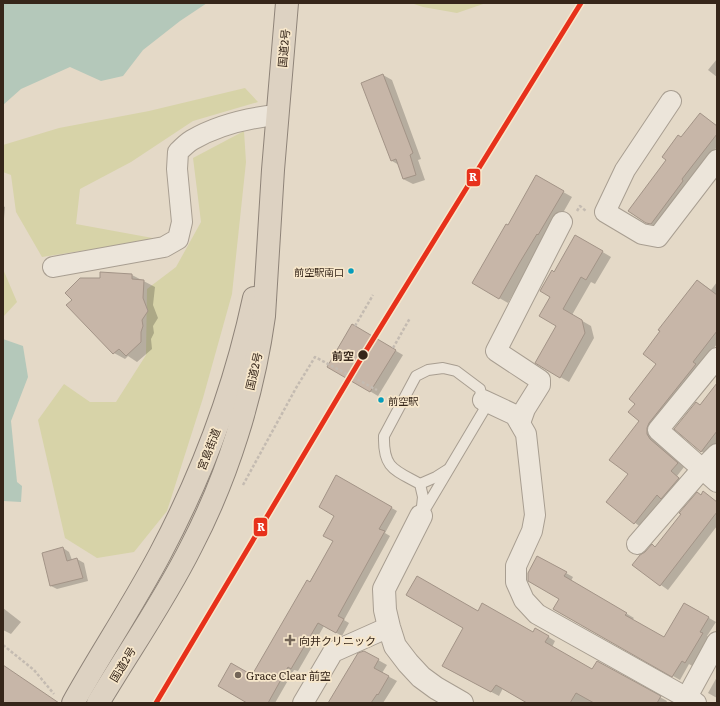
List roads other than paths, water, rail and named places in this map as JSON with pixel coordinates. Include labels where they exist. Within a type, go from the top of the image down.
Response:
[{"type":"highway","name":"国道2号","points":[[98,703],[191,548],[223,476],[236,438],[255,363],[263,323],[266,297],[277,115],[287,3]]},
{"type":"highway","name":"宮島街道","points":[[64,698],[160,554],[183,509],[208,450],[221,416],[249,320],[260,270],[273,170]]},
{"type":"street","points":[[671,101],[626,170],[605,212],[642,234],[658,237],[717,160]]},
{"type":"street","points":[[53,268],[164,247],[178,239],[182,222],[178,152],[190,140],[216,128],[253,118],[277,115]]},
{"type":"street","points":[[520,423],[525,409],[540,385],[540,380],[496,351],[562,222]]},
{"type":"street","points":[[717,358],[658,430],[717,482]]},
{"type":"street","points":[[483,400],[515,415],[526,434],[534,515],[532,531],[516,566],[516,582],[524,600],[537,614],[692,700],[717,642]]},
{"type":"street","points":[[637,544],[702,469],[717,454]]},
{"type":"street","points":[[421,516],[384,589],[385,610],[395,646],[420,677],[462,703]]},
{"type":"street","points":[[303,703],[333,652],[389,627]]},
{"type":"lane","points":[[443,368],[456,371],[480,389],[484,410],[421,516],[423,498],[420,484],[393,469],[386,458],[384,436],[416,376],[428,370],[443,368]]},
{"type":"lane","points":[[420,484],[449,469]]},
{"type":"place","name":"前空駅南口","points":[[351,271]]},
{"type":"place","name":"前空","points":[[363,355]]},
{"type":"place","name":"前空駅","points":[[381,400]]},
{"type":"place","name":"向井クリニック","points":[[290,640]]},
{"type":"place","name":"Grace Clear 前空","points":[[238,675]]}]
